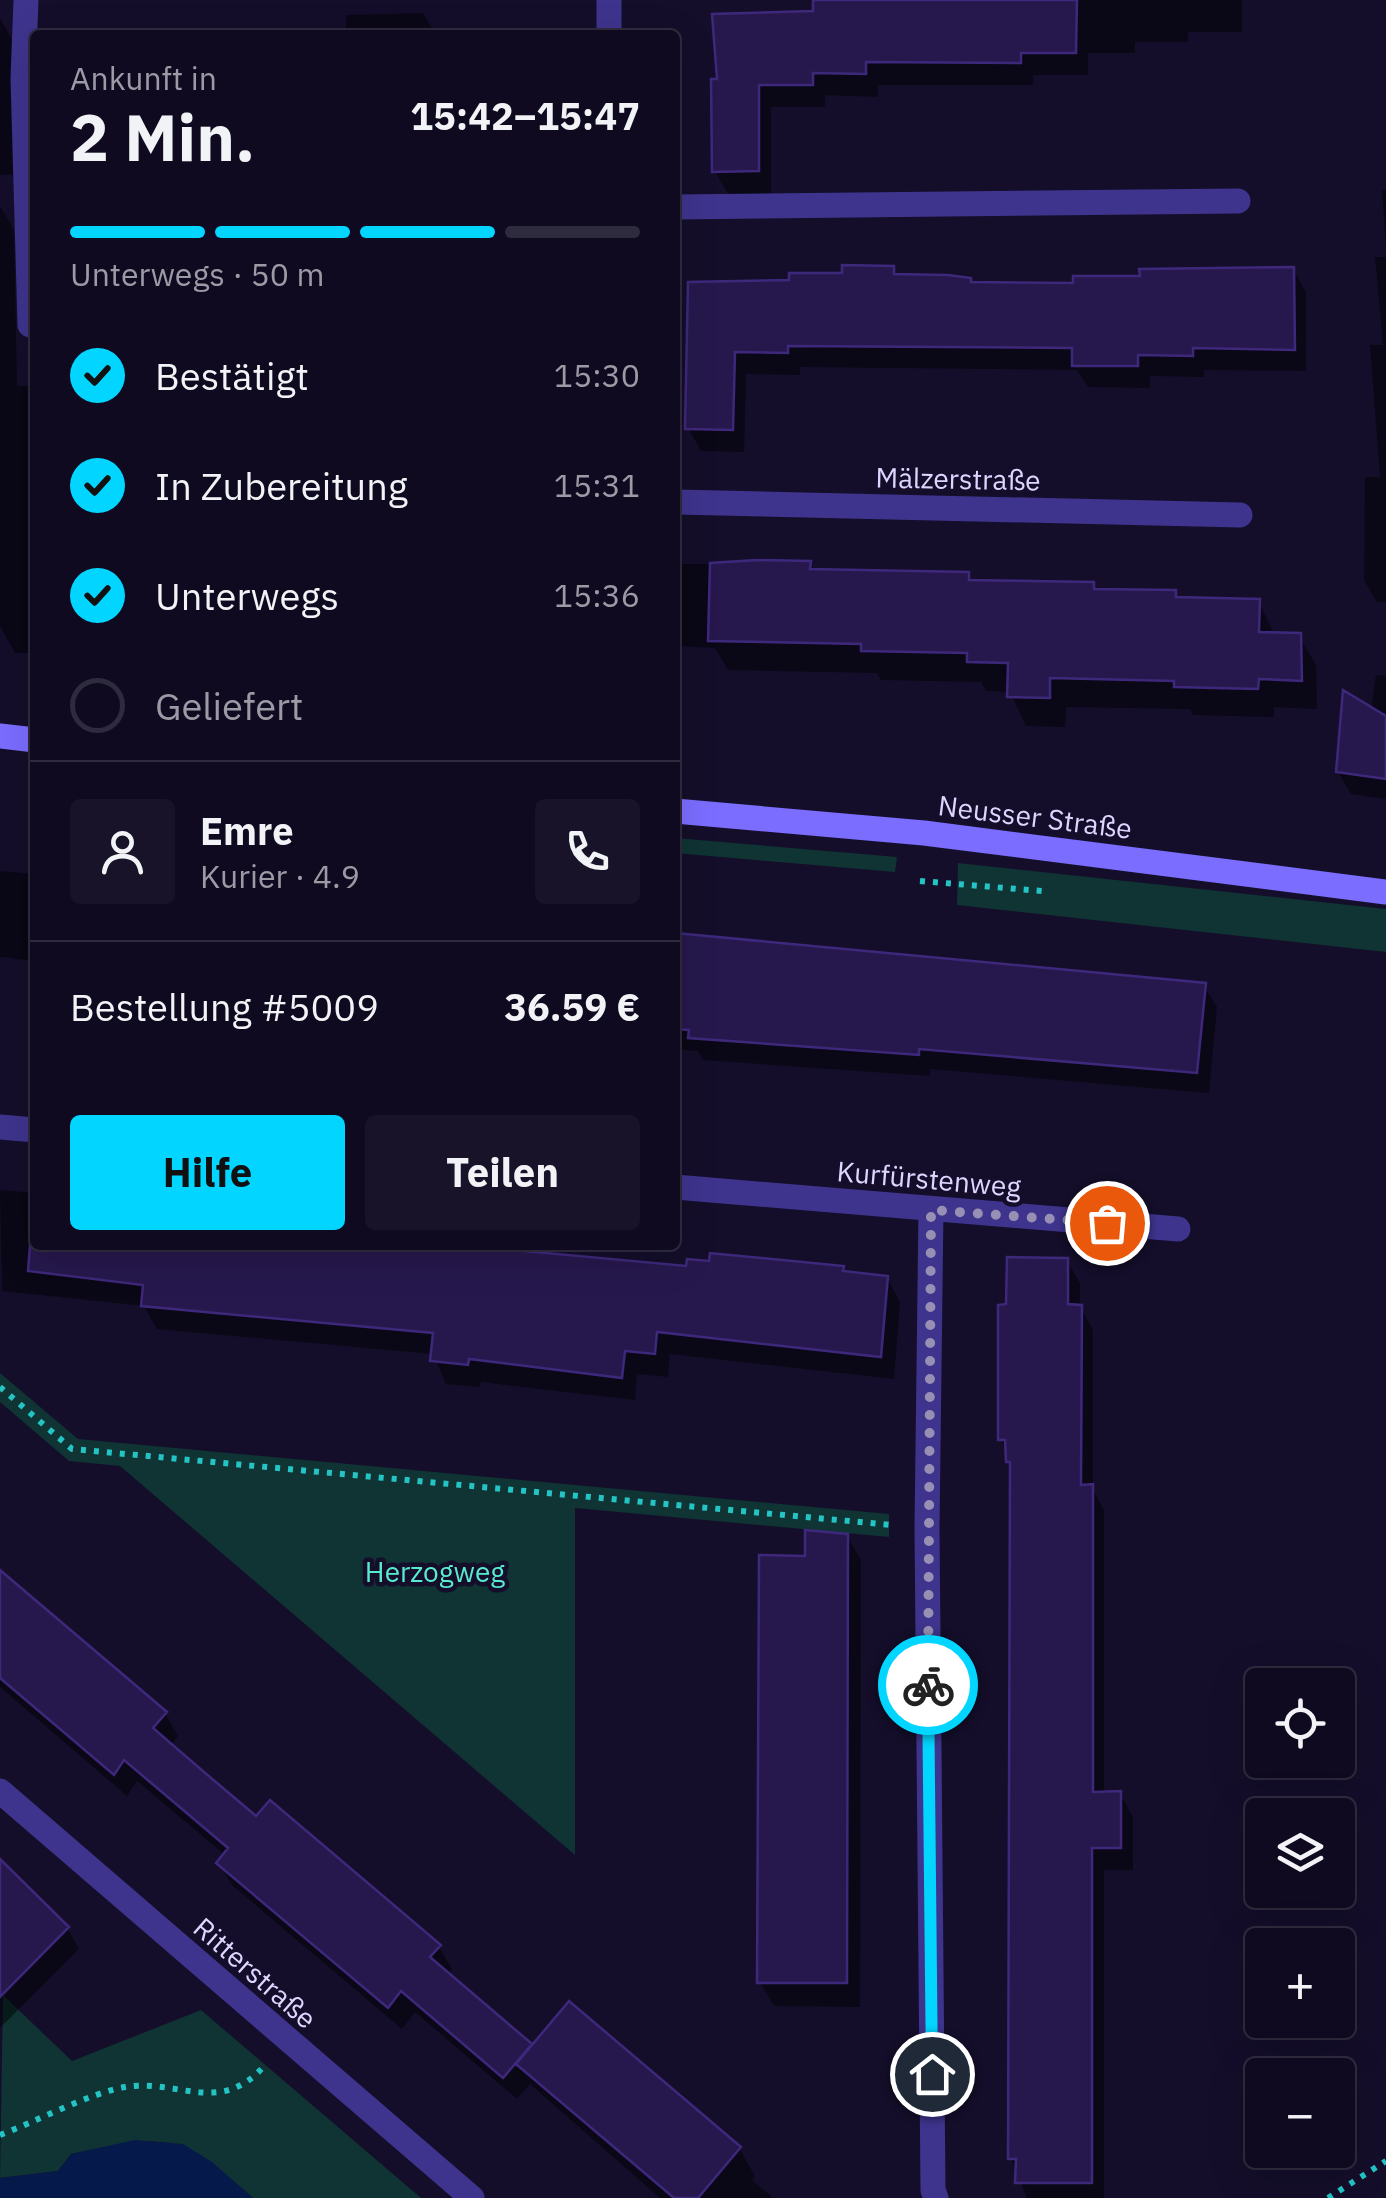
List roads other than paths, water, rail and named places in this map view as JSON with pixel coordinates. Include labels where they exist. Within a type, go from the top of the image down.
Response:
[{"type":"street","points":[[26,0],[23,78],[30,326]]},
{"type":"street","points":[[609,0],[609,30]]},
{"type":"street","points":[[680,207],[1238,202]]},
{"type":"street","name":"Mälzerstraße","points":[[680,502],[1240,516]]},
{"type":"street","points":[[0,736],[30,739]]},
{"type":"street","name":"Neusser Straße","points":[[680,811],[924,833],[1386,892]]},
{"type":"street","points":[[0,1128],[30,1130]]},
{"type":"street","name":"Kurfürstenweg","points":[[680,1187],[1178,1229]]},
{"type":"street","points":[[931,1210],[926,1528],[932,2190],[936,2198]]},
{"type":"street","name":"Ritterstraße","points":[[0,1791],[472,2198]]},
{"type":"water","points":[[135,2140],[183,2144],[212,2162],[253,2198],[0,2198],[0,2178],[58,2171],[71,2154]]},
{"type":"park label","name":"Herzogweg","points":[[435,1572]]}]
